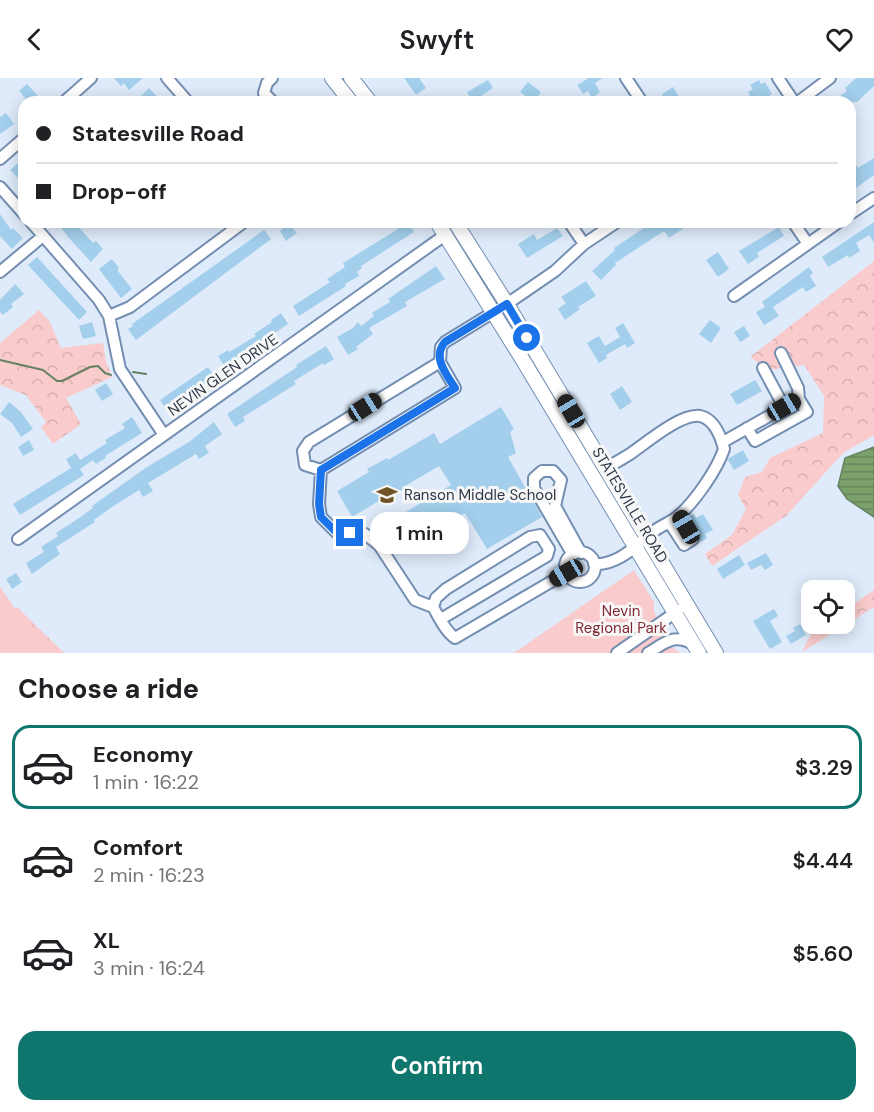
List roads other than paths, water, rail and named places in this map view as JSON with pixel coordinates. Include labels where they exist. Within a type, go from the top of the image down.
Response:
[{"type":"main road","points":[[332,78],[346,96]]},
{"type":"main road","points":[[355,79],[366,96]]},
{"type":"main road","name":"STATESVILLE ROAD","points":[[441,228],[636,547],[716,653]]},
{"type":"main road","name":"STATESVILLE ROAD","points":[[459,228],[647,538],[681,608],[697,648]]},
{"type":"street","points":[[71,96],[91,78]]},
{"type":"street","points":[[167,78],[183,96]]},
{"type":"street","points":[[267,96],[264,93],[267,83],[272,78]]},
{"type":"street","points":[[626,78],[638,96]]},
{"type":"street","points":[[778,78],[792,96]]},
{"type":"street","points":[[804,96],[830,78]]},
{"type":"street","points":[[0,159],[18,143]]},
{"type":"street","points":[[0,187],[18,207]]},
{"type":"street","points":[[856,210],[874,198]]},
{"type":"street","points":[[36,228],[99,300],[109,316],[120,369],[164,435]]},
{"type":"street","points":[[109,316],[130,307],[236,228]]},
{"type":"street","points":[[573,228],[584,244]]},
{"type":"street","points":[[440,362],[309,441],[303,451],[305,465],[321,470],[455,388],[440,362],[441,347],[445,342],[555,271],[584,244],[608,228]]},
{"type":"street","points":[[797,228],[808,244]]},
{"type":"street","points":[[734,296],[831,228]]},
{"type":"street","name":"NEVIN GLEN DRIVE","points":[[18,539],[445,235]]},
{"type":"street","points":[[0,272],[43,236]]},
{"type":"street","points":[[747,428],[754,441],[807,412],[799,399],[798,388],[781,353]]},
{"type":"street","points":[[764,368],[784,407]]},
{"type":"street","points":[[723,442],[799,399]]},
{"type":"street","points":[[594,564],[604,565],[636,547],[655,530],[679,515],[697,494],[722,456],[723,442],[709,421],[701,416],[693,416],[670,427],[628,456],[605,468]]},
{"type":"street","points":[[321,470],[319,504],[321,517],[336,532],[365,534],[379,545],[415,600],[433,607],[455,638],[566,573]]},
{"type":"street","points":[[542,471],[553,471],[561,480],[555,506],[577,554],[534,488],[534,478],[542,471]]},
{"type":"street","points":[[669,522],[684,545],[693,539],[679,515]]},
{"type":"street","points":[[433,607],[436,598],[446,589],[530,537],[540,535],[549,549],[547,556],[441,620]]},
{"type":"street","points":[[577,554],[590,556],[594,564],[593,574],[587,580],[573,580],[566,573],[566,563],[577,554]]},
{"type":"street","points":[[617,653],[681,608]]},
{"type":"street","points":[[637,638],[648,653],[680,637],[697,648]]},
{"type":"waterway","points":[[0,360],[43,370],[57,381],[62,381],[90,367],[98,366],[111,375]]},
{"type":"waterway","points":[[133,372],[146,374]]},
{"type":"place","name":"Ranson Middle School","points":[[387,495]]},
{"type":"park label","name":"Nevin Regional Park","points":[[621,620]]}]
